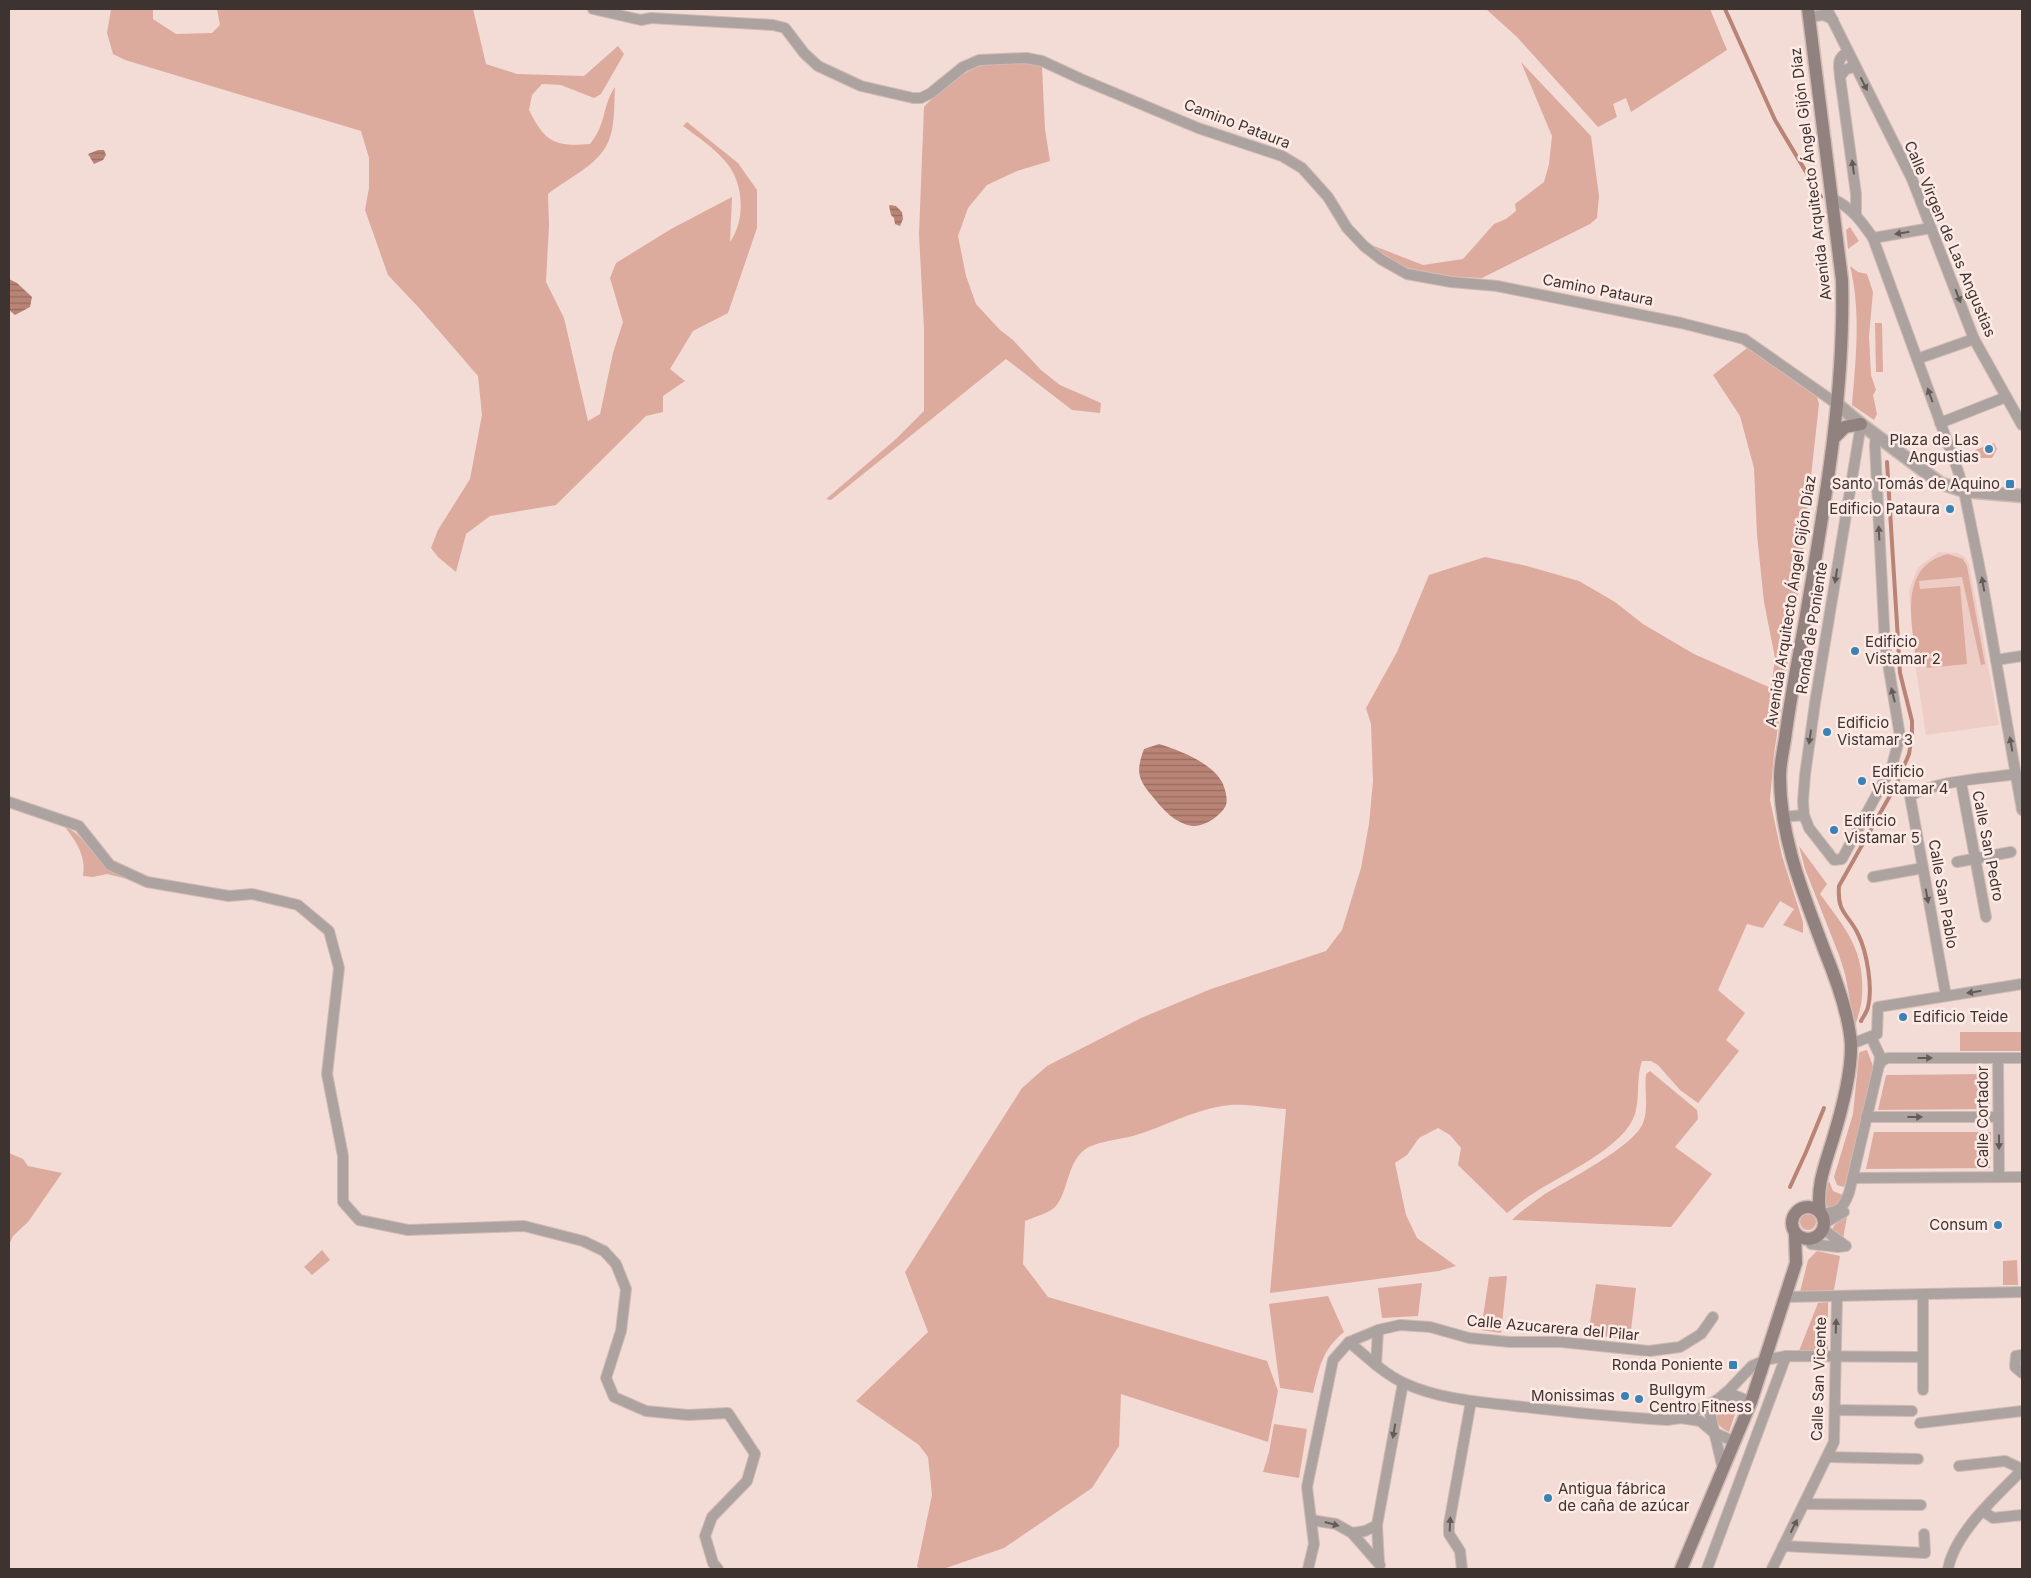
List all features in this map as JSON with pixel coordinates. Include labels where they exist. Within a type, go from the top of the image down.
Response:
[{"type":"main road","name":"Avenida Arquitecto Ángel Gijón Díaz","points":[[1681,1569],[1751,1402],[1796,1263],[1819,1227],[1819,1186],[1840,1114],[1846,1085],[1850,1044],[1844,1010],[1833,973],[1800,883],[1788,843],[1783,817],[1780,775],[1834,438],[1843,325],[1842,280],[1808,9]]},
{"type":"main road","points":[[1834,438],[1845,427],[1861,424]]},
{"type":"main road","name":"Avenida Arquitecto Ángel Gijón Díaz","points":[[1796,1263],[1795,1233],[1792,1219],[1795,1212],[1801,1208],[1819,1186]]},
{"type":"main road","points":[[1795,1233],[1808,1239],[1819,1227],[1815,1208],[1808,1206],[1801,1208]]},
{"type":"street","name":"Camino Pataura","points":[[593,9],[641,20],[660,18],[773,25],[785,28],[804,54],[818,66],[861,86],[913,98],[921,98],[963,67],[979,60],[1026,58],[1042,61],[1198,128],[1282,156],[1302,168],[1328,198],[1347,228],[1364,246],[1382,260],[1407,274],[1451,282],[1497,286],[1682,323],[1744,339],[1838,404],[1861,424],[1940,483],[1964,491],[2022,496]]},
{"type":"street","name":"Calle Virgen de Las Angustias","points":[[1827,9],[1912,179],[1974,338],[2022,425]]},
{"type":"street","points":[[1809,23],[1811,18],[1817,15],[1827,16],[1833,20]]},
{"type":"street","points":[[1848,52],[1842,55],[1838,61],[1856,194],[1856,215]]},
{"type":"street","points":[[1840,77],[1845,70],[1854,66]]},
{"type":"street","points":[[1833,199],[1841,202],[1856,215],[1873,238],[1964,491],[2021,794],[2022,810]]},
{"type":"street","points":[[1873,238],[1932,228]]},
{"type":"street","points":[[1917,359],[1974,338]]},
{"type":"street","points":[[1940,423],[2006,398]]},
{"type":"street","name":"Ronda de Poniente","points":[[1804,815],[1805,775],[1814,712],[1861,424]]},
{"type":"street","points":[[1783,817],[1804,815],[1809,828],[1834,860],[1842,859],[1892,766],[1899,743],[1898,715],[1891,690],[1885,645],[1875,446],[1876,434]]},
{"type":"street","points":[[1996,660],[2022,656]]},
{"type":"street","points":[[1961,782],[2016,774]]},
{"type":"street","name":"Calle San Pablo","points":[[1946,996],[1910,796],[1920,790],[1961,782]]},
{"type":"street","name":"Calle San Pedro","points":[[1961,782],[1986,917]]},
{"type":"street","points":[[9,802],[79,826],[110,865],[147,882],[229,896],[252,894],[298,905],[329,931],[339,968],[327,1074],[343,1156],[343,1202],[359,1220],[408,1230],[524,1226],[583,1241],[604,1251],[616,1264],[626,1289],[621,1331],[606,1378],[614,1397],[646,1411],[688,1415],[728,1413],[755,1454],[747,1481],[712,1516],[705,1536],[713,1563],[718,1569]]},
{"type":"street","points":[[1956,862],[2011,852]]},
{"type":"street","points":[[1873,877],[1922,868]]},
{"type":"street","points":[[1850,1044],[1877,1034],[1878,1008],[2022,984]]},
{"type":"street","points":[[1819,1227],[1839,1217],[1848,1208],[1849,1193],[1879,1065],[1880,1056],[1871,1037]]},
{"type":"street","points":[[1879,1065],[1888,1058],[2022,1058]]},
{"type":"street","name":"Calle Cortador","points":[[1998,1058],[1999,1177]]},
{"type":"street","points":[[1866,1117],[1998,1117]]},
{"type":"street","points":[[1853,1178],[2022,1177]]},
{"type":"street","points":[[1819,1227],[1847,1247],[1838,1247],[1819,1227]]},
{"type":"street","points":[[1786,1297],[2022,1292]]},
{"type":"street","points":[[1923,1295],[1923,1390]]},
{"type":"street","name":"Calle San Vicente","points":[[1772,1569],[1834,1442],[1837,1296]]},
{"type":"street","name":"Calle Azucarera del Pilar","points":[[1308,1569],[1314,1544],[1308,1487],[1333,1360],[1349,1342],[1378,1330],[1400,1325],[1430,1327],[1469,1338],[1510,1342],[1561,1342],[1649,1352],[1680,1347],[1701,1334],[1713,1317]]},
{"type":"street","points":[[1376,1365],[1378,1330]]},
{"type":"street","points":[[1349,1342],[1376,1365],[1403,1383],[1429,1392],[1471,1401],[1633,1418],[1667,1420],[1681,1418],[1700,1421],[1713,1432],[1735,1442]]},
{"type":"street","points":[[2022,1355],[2016,1356],[2015,1367],[2022,1372]]},
{"type":"street","points":[[1724,1469],[1713,1432],[1710,1414],[1717,1400],[1752,1366],[1765,1360],[1786,1356],[1923,1358]]},
{"type":"street","points":[[1707,1569],[1786,1356]]},
{"type":"street","points":[[1380,1566],[1377,1525],[1403,1383]]},
{"type":"street","points":[[1681,1418],[1717,1400],[1734,1395],[1751,1402]]},
{"type":"street","points":[[1462,1569],[1460,1551],[1449,1534],[1449,1524],[1471,1401]]},
{"type":"street","points":[[1835,1410],[1912,1411]]},
{"type":"street","points":[[1920,1422],[2022,1411]]},
{"type":"street","points":[[1827,1457],[1918,1459]]},
{"type":"street","points":[[1948,1569],[1954,1550],[1983,1511],[2022,1470],[2005,1461],[1959,1466]]},
{"type":"street","points":[[1805,1504],[1921,1506]]},
{"type":"street","points":[[1983,1511],[1993,1518],[2022,1515]]},
{"type":"street","points":[[1311,1520],[1336,1524],[1352,1533],[1380,1566]]},
{"type":"street","points":[[1352,1533],[1365,1531],[1377,1525]]},
{"type":"street","points":[[1783,1546],[1925,1553],[1924,1534]]},
{"type":"shaded area","points":[[111,9],[153,9],[153,19],[176,34],[212,33],[220,25],[217,9],[473,9],[486,64],[517,74],[584,76],[618,46],[624,54],[601,94],[594,98],[561,85],[542,84],[532,95],[529,110],[540,129],[552,140],[568,144],[590,144],[599,129],[608,101],[615,87],[613,125],[606,147],[584,169],[548,194],[549,225],[546,282],[564,318],[588,421],[600,414],[613,353],[623,322],[610,278],[616,263],[671,229],[732,197],[730,242],[739,223],[741,201],[736,179],[725,161],[715,151],[683,126],[687,122],[738,163],[757,190],[757,228],[728,313],[693,331],[670,369],[685,381],[663,396],[663,412],[646,416],[556,505],[490,516],[466,534],[456,572],[438,557],[431,548],[438,530],[470,479],[482,415],[478,376],[388,275],[365,210],[369,188],[369,158],[361,131],[125,60],[113,54],[107,33]]},
{"type":"shaded area","points":[[1486,9],[1710,9],[1727,50],[1631,112],[1626,98],[1613,104],[1617,117],[1598,127],[1517,37]]},
{"type":"shaded area","points":[[1521,62],[1591,136],[1599,196],[1597,218],[1590,224],[1482,278],[1456,277],[1402,266],[1369,244],[1423,265],[1463,259],[1494,224],[1506,219],[1516,211],[1515,204],[1544,182],[1549,164],[1552,136]]},
{"type":"shaded area","points":[[988,63],[1026,63],[1042,67],[1045,129],[1050,161],[1017,171],[987,185],[968,208],[958,236],[966,276],[976,304],[1000,330],[1013,340],[1041,370],[1060,385],[1101,403],[1100,413],[1072,410],[1006,359],[831,500],[826,499],[896,439],[924,411],[924,329],[919,234],[924,107],[953,81],[970,70]]},
{"type":"shaded area","points":[[104,150],[106,155],[103,160],[94,164],[88,154]]},
{"type":"shaded area","points":[[890,205],[896,206],[902,212],[903,219],[900,226],[895,224],[894,218],[891,215]]},
{"type":"shaded area","points":[[1850,227],[1859,241],[1848,249],[1846,230]]},
{"type":"shaded area","points":[[1850,266],[1858,272],[1867,274],[1873,292],[1869,336],[1871,375],[1876,390],[1873,395],[1877,414],[1874,420],[1852,405],[1857,318]]},
{"type":"shaded area","points":[[9,279],[17,283],[32,297],[30,307],[15,315],[9,310]]},
{"type":"shaded area","points":[[1875,323],[1882,323],[1883,372],[1876,372]]},
{"type":"shaded area","points":[[1747,348],[1817,397],[1819,404],[1798,594],[1774,754],[1770,800],[1782,856],[1803,922],[1803,933],[1783,925],[1794,909],[1780,901],[1763,928],[1747,924],[1718,990],[1745,1013],[1726,1040],[1739,1051],[1698,1103],[1680,1090],[1658,1065],[1651,1061],[1642,1061],[1635,1114],[1629,1126],[1619,1138],[1592,1159],[1530,1195],[1507,1213],[1458,1165],[1461,1148],[1450,1135],[1438,1128],[1419,1138],[1407,1155],[1395,1163],[1406,1215],[1417,1238],[1456,1266],[1439,1271],[1270,1293],[1286,1109],[1246,1105],[1211,1108],[1136,1135],[1087,1148],[1073,1164],[1063,1193],[1056,1206],[1046,1213],[1025,1221],[1023,1264],[1048,1297],[1267,1361],[1278,1391],[1268,1442],[1121,1394],[1119,1446],[1092,1488],[1004,1548],[943,1569],[921,1569],[917,1567],[932,1495],[928,1457],[919,1445],[856,1401],[928,1332],[905,1272],[1022,1088],[1047,1066],[1141,1018],[1211,989],[1326,951],[1342,930],[1361,868],[1369,824],[1373,781],[1371,724],[1366,708],[1397,652],[1429,575],[1485,557],[1527,566],[1579,581],[1615,602],[1643,624],[1694,654],[1771,688],[1775,658],[1764,602],[1757,535],[1754,468],[1740,416],[1713,375]]},
{"type":"shaded area","points":[[1994,443],[1997,449],[1992,458],[1978,458],[1975,450]]},
{"type":"shaded area","points":[[1939,552],[1957,553],[1965,557],[1969,564],[1999,725],[1926,735],[1915,663],[1909,590],[1918,567]]},
{"type":"shaded area","points":[[1948,554],[1963,559],[1967,566],[1985,664],[1981,665],[1962,577],[1919,581],[1920,589],[1960,586],[1967,664],[1927,668],[1926,664],[1917,665],[1911,616],[1914,584],[1921,571],[1932,561]]},
{"type":"shaded area","points":[[1159,744],[1194,758],[1217,775],[1223,784],[1227,800],[1224,809],[1216,817],[1202,825],[1192,826],[1180,822],[1161,807],[1144,785],[1139,769],[1144,749]]},
{"type":"shaded area","points":[[61,822],[78,835],[107,867],[139,882],[107,874],[93,877],[83,876],[84,868],[81,854],[75,841]]},
{"type":"shaded area","points":[[1799,846],[1827,884],[1820,894],[1838,918],[1857,952],[1862,979],[1862,995],[1861,1007],[1855,1026],[1845,974],[1805,869]]},
{"type":"shaded area","points":[[1960,1032],[2022,1032],[2022,1051],[1960,1051]]},
{"type":"shaded area","points":[[1867,1050],[1873,1066],[1852,1163],[1844,1187],[1837,1185],[1834,1177],[1853,1114],[1859,1054]]},
{"type":"shaded area","points":[[1650,1071],[1697,1110],[1698,1119],[1675,1147],[1712,1174],[1671,1227],[1512,1220],[1542,1196],[1613,1153],[1637,1132],[1645,1117],[1646,1074]]},
{"type":"shaded area","points":[[1990,1074],[1990,1109],[1878,1110],[1886,1075]]},
{"type":"shaded area","points":[[1874,1132],[1991,1132],[1990,1168],[1866,1169]]},
{"type":"shaded area","points":[[9,1153],[23,1159],[28,1166],[62,1173],[28,1222],[13,1236],[9,1245]]},
{"type":"shaded area","points":[[1829,1181],[1833,1191],[1843,1195],[1840,1204],[1832,1208],[1828,1207],[1823,1200]]},
{"type":"shaded area","points":[[1808,1214],[1816,1222],[1808,1230],[1800,1222]]},
{"type":"shaded area","points":[[1847,1217],[1843,1239],[1832,1231],[1836,1224]]},
{"type":"shaded area","points":[[322,1250],[330,1260],[312,1275],[304,1267]]},
{"type":"shaded area","points":[[1817,1251],[1840,1256],[1834,1290],[1800,1292],[1808,1260]]},
{"type":"shaded area","points":[[2017,1260],[2018,1285],[2003,1285],[2003,1261]]},
{"type":"shaded area","points":[[1507,1276],[1501,1333],[1481,1330],[1489,1277]]},
{"type":"shaded area","points":[[1422,1283],[1418,1316],[1382,1318],[1378,1288]]},
{"type":"shaded area","points":[[1596,1284],[1636,1288],[1630,1339],[1588,1335]]},
{"type":"shaded area","points":[[1328,1296],[1344,1332],[1326,1352],[1313,1393],[1280,1388],[1269,1304]]},
{"type":"shaded area","points":[[1828,1302],[1828,1352],[1799,1351],[1818,1303]]},
{"type":"shaded area","points":[[1732,1403],[1738,1405],[1729,1432],[1719,1425],[1716,1416],[1721,1408]]},
{"type":"shaded area","points":[[1274,1424],[1307,1429],[1299,1478],[1263,1472]]},
{"type":"waterway","points":[[1725,9],[1775,120],[1821,197]]},
{"type":"waterway","points":[[1861,1021],[1867,1009],[1869,999],[1868,970],[1858,934],[1841,908],[1839,886],[1896,785],[1909,754],[1912,735],[1912,721],[1900,673],[1887,462]]},
{"type":"waterway","points":[[1790,1187],[1824,1108]]},
{"type":"place","name":"Plaza de Las Angustias","points":[[1989,449]]},
{"type":"place","name":"Santo Tomás de Aquino","points":[[2010,484]]},
{"type":"place","name":"Edificio Pataura","points":[[1950,509]]},
{"type":"place","name":"Edificio Vistamar 2","points":[[1855,651]]},
{"type":"place","name":"Edificio Vistamar 3","points":[[1827,732]]},
{"type":"place","name":"Edificio Vistamar 4","points":[[1862,781]]},
{"type":"place","name":"Edificio Vistamar 5","points":[[1834,830]]},
{"type":"place","name":"Edificio Teide","points":[[1903,1017]]},
{"type":"place","name":"Consum","points":[[1998,1225]]},
{"type":"place","name":"Ronda Poniente","points":[[1733,1365]]},
{"type":"place","name":"Monissimas","points":[[1625,1396]]},
{"type":"place","name":"Bullgym Centro Fitness","points":[[1639,1399]]},
{"type":"place","name":"Antigua fábrica de caña de azúcar","points":[[1548,1498]]}]
